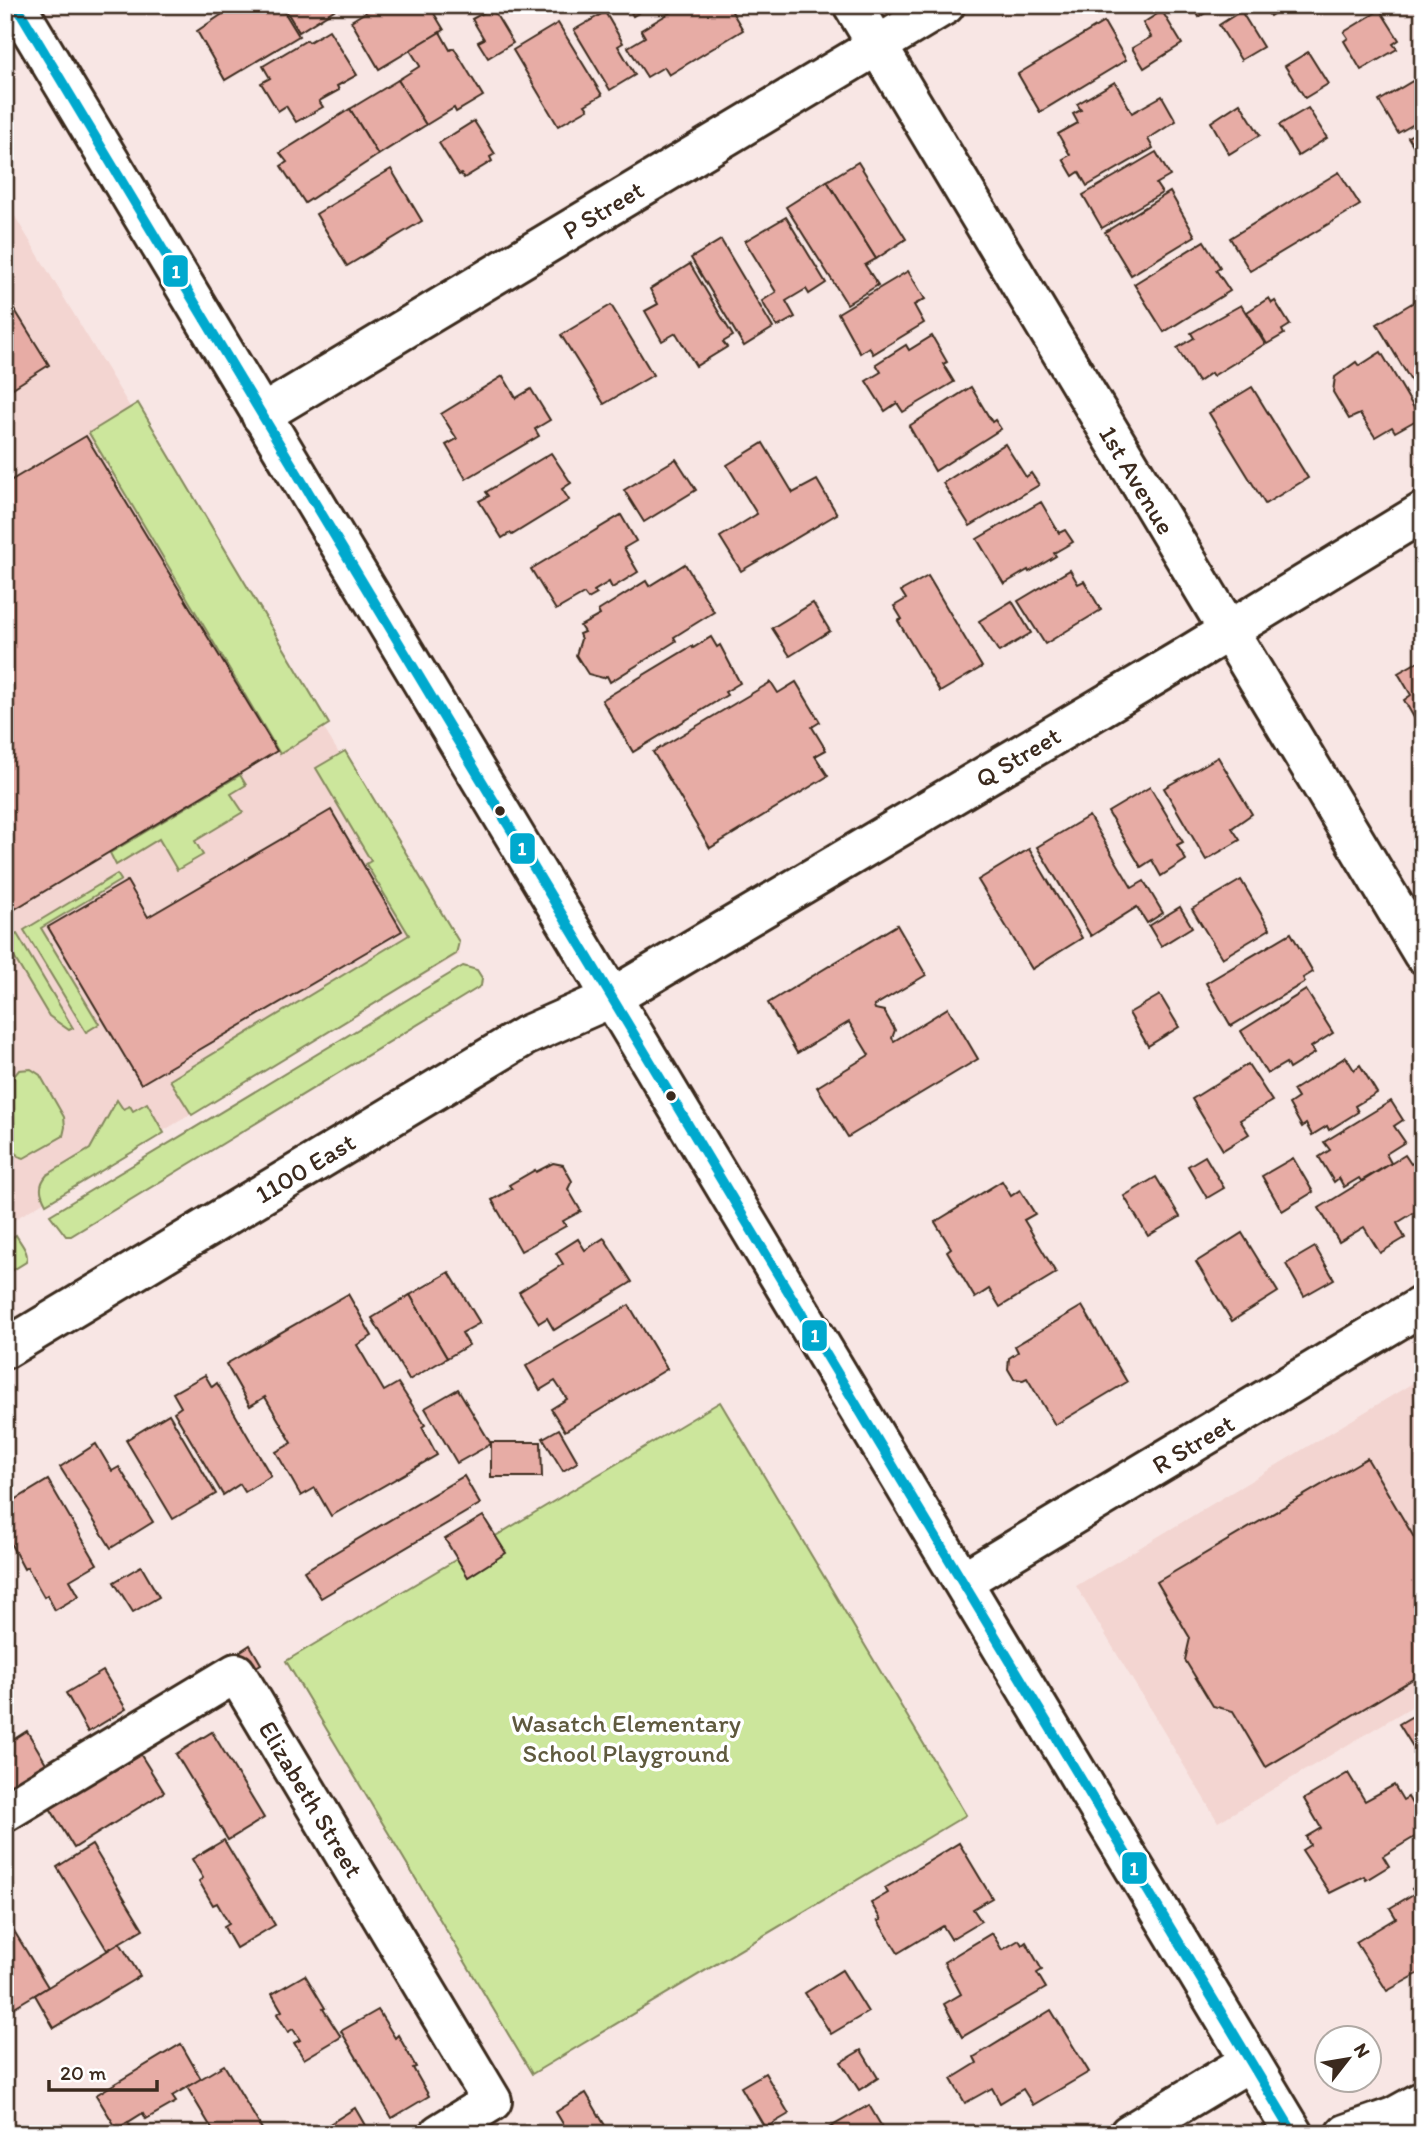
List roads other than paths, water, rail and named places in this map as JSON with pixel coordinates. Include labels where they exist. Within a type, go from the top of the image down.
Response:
[{"type":"street","points":[[16,5],[1294,2134]]},
{"type":"street","name":"1st Avenue","points":[[853,5],[1423,954]]},
{"type":"street","name":"P Street","points":[[261,415],[945,5]]},
{"type":"street","name":"Q Street","points":[[611,999],[1423,512]]},
{"type":"street","name":"1100 East","points":[[5,1349],[525,1036],[611,999]]},
{"type":"street","name":"R Street","points":[[963,1581],[1423,1305]]},
{"type":"street","name":"Elizabeth Street","points":[[5,1812],[236,1673],[492,2101],[439,2134]]},
{"type":"street","points":[[1129,2134],[1249,2062]]},
{"type":"street","points":[[1346,2134],[1394,2117],[1423,2101]]},
{"type":"park label","name":"Wasatch Elementary School Playground","points":[[626,1738]]}]
